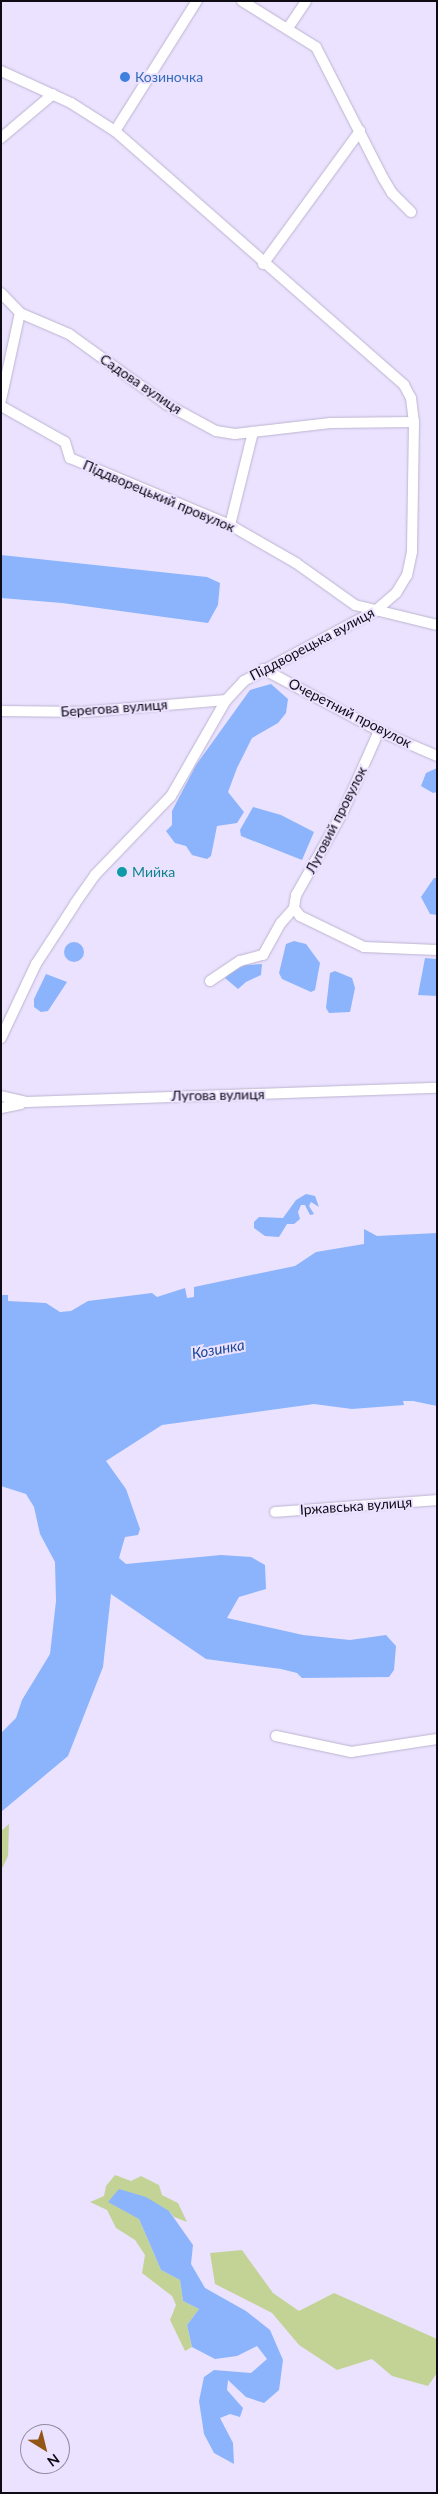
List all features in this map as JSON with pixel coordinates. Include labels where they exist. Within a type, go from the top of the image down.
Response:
[{"type":"street","points":[[115,130],[198,1]]},
{"type":"street","points":[[242,1],[309,40],[321,54],[392,193],[411,212]]},
{"type":"street","points":[[288,28],[306,1]]},
{"type":"street","name":"Піддворецька вулиця","points":[[1,71],[52,94],[115,130],[263,264],[404,384],[411,398],[414,422],[412,552],[407,575],[396,594],[375,611],[244,681],[226,700],[171,796],[95,874],[75,904],[36,964],[1,1038]]},
{"type":"street","points":[[1,138],[52,94]]},
{"type":"street","points":[[263,264],[360,131]]},
{"type":"street","name":"Садова вулиця","points":[[1,293],[20,313],[69,334],[166,404],[216,430],[235,434],[330,422],[414,422]]},
{"type":"street","points":[[1,400],[20,313]]},
{"type":"street","name":"Піддворецький провулок","points":[[1,406],[65,442],[70,458],[230,525],[296,563],[355,605],[437,625]]},
{"type":"street","points":[[230,525],[253,432]]},
{"type":"street","name":"Очеретний провулок","points":[[264,669],[379,731],[437,756]]},
{"type":"street","name":"Берегова вулиця","points":[[1,711],[82,712],[226,700]]},
{"type":"street","name":"Луговий провулок","points":[[210,981],[240,961],[263,955],[281,923],[294,908],[296,896],[339,820],[379,731]]},
{"type":"street","points":[[294,908],[300,916],[364,947],[437,950]]},
{"type":"street","name":"Лугова вулиця","points":[[1,1096],[27,1102],[437,1088]]},
{"type":"street","points":[[1,1108],[27,1102]]},
{"type":"street","name":"Іржавська вулиця","points":[[275,1512],[437,1500]]},
{"type":"street","points":[[276,1736],[351,1752],[437,1739]]},
{"type":"green space","points":[[9,1824],[8,1856],[1,1871],[1,1831]]},
{"type":"green space","points":[[115,2175],[131,2181],[141,2176],[159,2185],[162,2195],[178,2203],[187,2222],[174,2217],[169,2211],[139,2219],[161,2270],[180,2280],[183,2301],[199,2309],[187,2325],[192,2347],[185,2351],[170,2320],[176,2305],[172,2296],[142,2273],[145,2255],[135,2240],[116,2228],[107,2210],[90,2202],[104,2196],[106,2186]]},
{"type":"green space","points":[[242,2250],[273,2293],[299,2311],[334,2293],[437,2339],[437,2373],[428,2386],[392,2376],[372,2359],[337,2370],[299,2345],[272,2313],[215,2284],[210,2253]]},
{"type":"water","points":[[1,555],[207,577],[220,583],[218,605],[208,623],[62,603],[1,598]]},
{"type":"water","points":[[271,684],[288,699],[286,713],[278,723],[252,738],[237,768],[228,792],[244,812],[237,823],[217,826],[211,856],[207,859],[192,855],[186,846],[175,843],[166,831],[172,825],[172,811],[196,765],[250,690]]},
{"type":"water","points":[[437,768],[437,792],[433,793],[421,786],[426,773]]},
{"type":"water","points":[[253,807],[281,815],[314,832],[302,860],[241,836],[240,830]]},
{"type":"water","points":[[434,878],[437,878],[437,915],[430,914],[421,897]]},
{"type":"water","points":[[294,941],[306,944],[320,963],[315,990],[311,992],[282,979],[279,973],[286,944]]},
{"type":"water","points":[[74,942],[81,945],[84,952],[81,959],[74,962],[67,959],[64,952],[67,945]]},
{"type":"water","points":[[425,958],[437,959],[437,996],[418,995]]},
{"type":"water","points":[[262,964],[261,975],[246,982],[238,989],[225,978],[230,971],[246,965]]},
{"type":"water","points":[[335,971],[352,978],[355,988],[350,1012],[329,1013],[326,1008],[330,973]]},
{"type":"water","points":[[46,974],[67,982],[48,1011],[41,1012],[34,1007],[34,999]]},
{"type":"water","points":[[306,1194],[315,1196],[319,1207],[311,1202],[309,1206],[314,1214],[310,1215],[305,1205],[301,1205],[298,1212],[300,1219],[294,1224],[287,1224],[279,1237],[265,1236],[254,1228],[254,1222],[259,1217],[283,1218],[296,1200]]},
{"type":"water","name":"Козинка","points":[[364,1229],[377,1236],[437,1233],[437,1406],[413,1401],[403,1401],[404,1405],[352,1409],[314,1404],[162,1425],[106,1461],[126,1489],[140,1529],[138,1535],[125,1537],[119,1558],[126,1564],[221,1555],[251,1557],[265,1565],[266,1589],[239,1597],[227,1618],[303,1635],[350,1640],[386,1635],[396,1646],[394,1670],[389,1677],[302,1678],[297,1673],[281,1669],[206,1659],[111,1594],[103,1667],[68,1756],[1,1812],[1,1733],[16,1718],[22,1700],[50,1654],[56,1601],[55,1562],[40,1534],[34,1507],[26,1494],[1,1486],[1,1295],[8,1295],[8,1301],[46,1303],[60,1312],[71,1311],[88,1301],[152,1293],[157,1297],[185,1288],[187,1298],[194,1297],[194,1287],[295,1266],[316,1252],[364,1244]]},
{"type":"water","points":[[119,2189],[146,2197],[169,2211],[193,2245],[191,2264],[205,2288],[246,2311],[270,2330],[283,2360],[279,2390],[264,2403],[246,2397],[228,2380],[227,2390],[243,2408],[240,2417],[230,2414],[220,2418],[233,2443],[234,2464],[214,2453],[204,2434],[199,2401],[204,2377],[214,2370],[251,2373],[267,2359],[257,2346],[237,2356],[215,2359],[192,2347],[187,2325],[199,2309],[183,2301],[180,2280],[161,2270],[139,2219],[108,2202]]},
{"type":"place","name":"Козиночка","points":[[125,77]]},
{"type":"place","name":"Мийка","points":[[122,872]]}]
